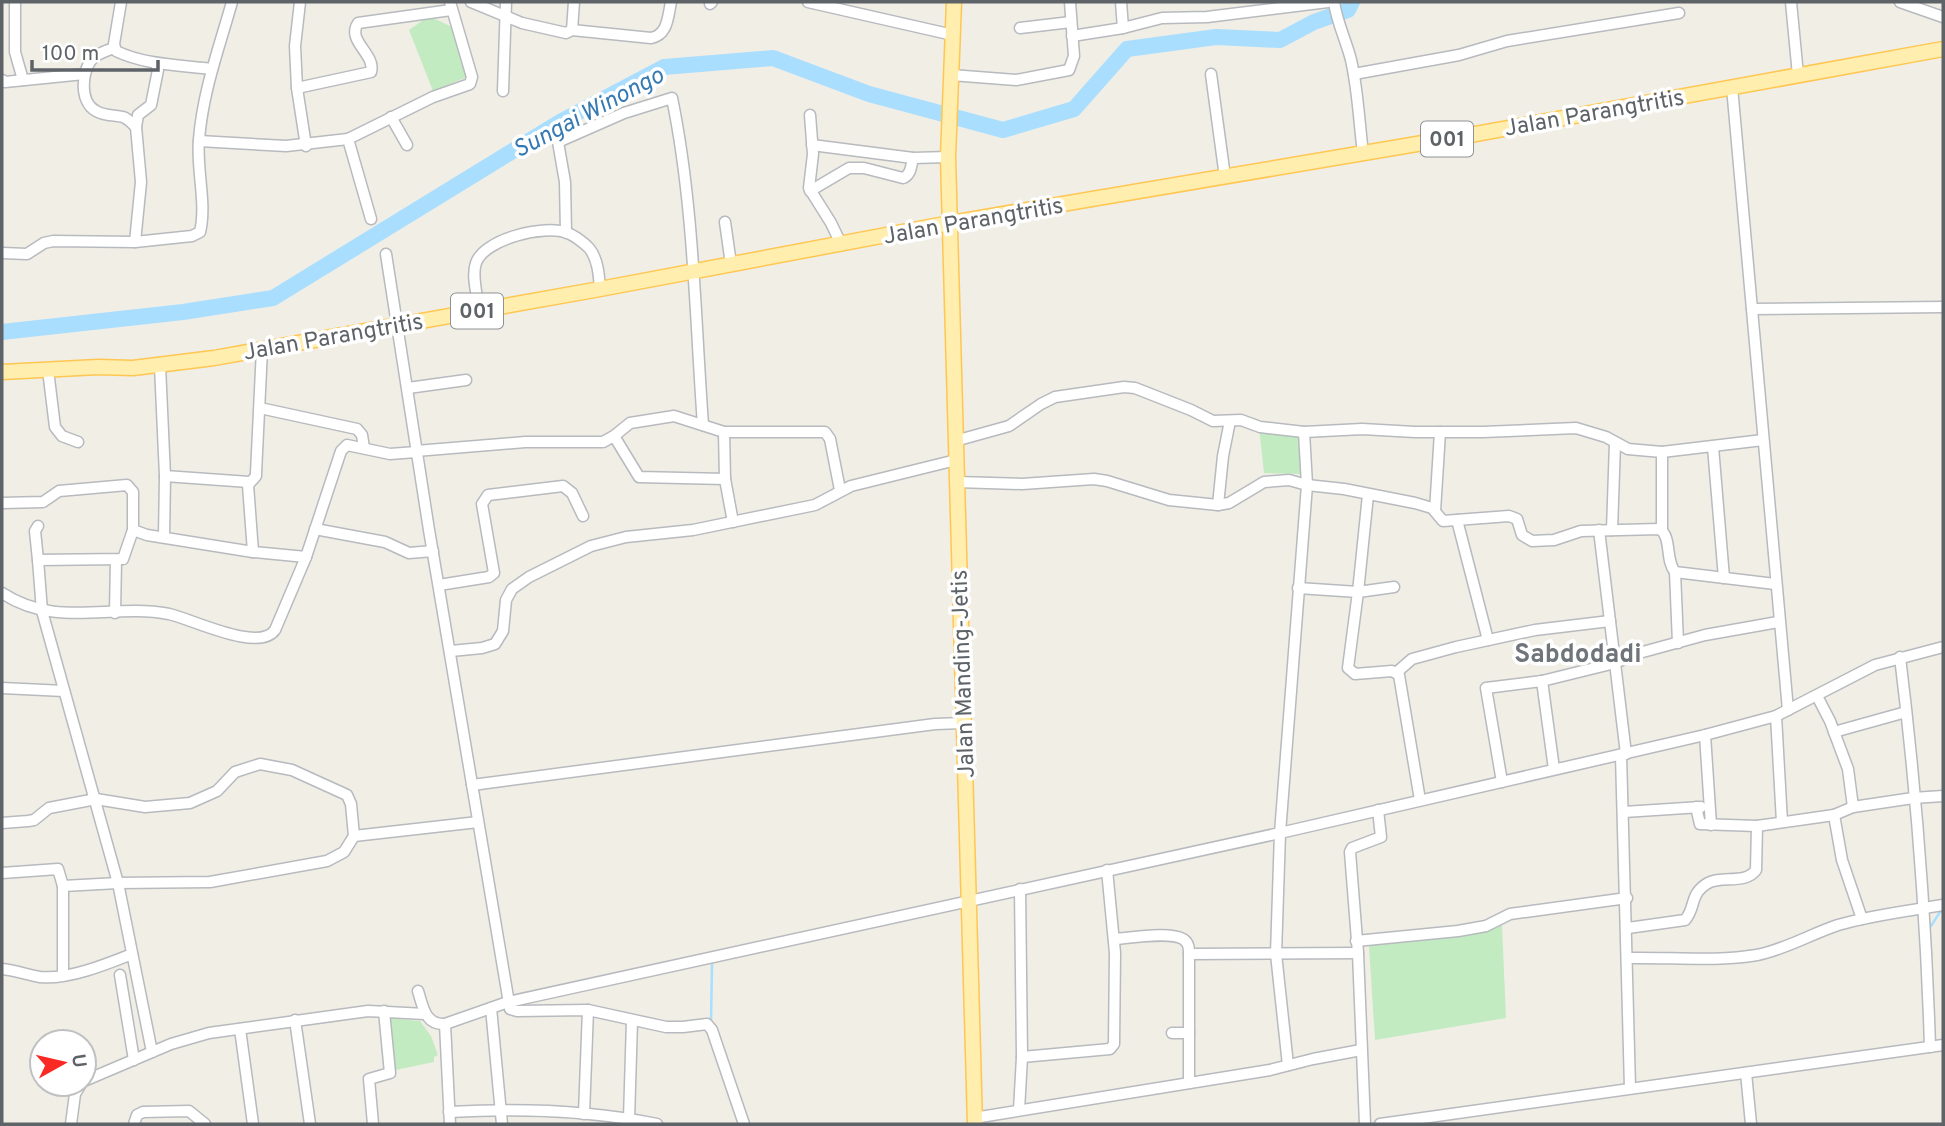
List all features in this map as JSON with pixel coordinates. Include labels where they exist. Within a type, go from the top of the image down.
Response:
[{"type":"main road","name":"Jalan Manding-Jetis","points":[[954,2],[948,157],[974,1121]]},
{"type":"main road","name":"Jalan Parangtritis","points":[[2,372],[160,366],[479,311],[950,223],[1363,153],[1943,49]]},
{"type":"street","points":[[15,2],[15,52],[23,80]]},
{"type":"street","points":[[114,48],[121,2]]},
{"type":"street","points":[[2,253],[23,254],[48,242],[60,240],[135,242],[192,236],[200,232],[199,141],[204,99],[232,2]]},
{"type":"street","points":[[300,2],[295,46],[297,88],[306,146]]},
{"type":"street","points":[[471,2],[505,17],[566,33],[572,30],[651,38],[659,37],[664,31],[671,2]]},
{"type":"street","points":[[503,91],[506,2]]},
{"type":"street","points":[[572,30],[575,2]]},
{"type":"street","points":[[808,2],[953,35]]},
{"type":"street","points":[[951,75],[1007,80],[1069,70],[1073,63],[1070,2]]},
{"type":"street","points":[[1197,2],[1200,16]]},
{"type":"street","points":[[1791,2],[1798,75]]},
{"type":"street","points":[[1900,2],[1943,17]]},
{"type":"street","points":[[1123,3],[1123,28]]},
{"type":"street","points":[[1072,36],[1123,28],[1161,18],[1207,17],[1332,3],[1354,74],[1363,153]]},
{"type":"street","points":[[199,141],[306,146],[348,139],[433,97],[471,83],[472,77],[450,6],[358,23],[354,28],[355,35],[372,63],[371,72],[297,88]]},
{"type":"street","points":[[1354,74],[1459,55],[1507,41],[1679,13]]},
{"type":"street","points":[[1020,28],[1071,22]]},
{"type":"street","points":[[114,48],[132,58],[212,69]]},
{"type":"street","points":[[114,48],[94,57],[84,74],[89,106],[99,113],[123,117],[136,127]]},
{"type":"street","points":[[135,242],[141,182],[136,127],[138,115],[151,105],[158,70],[156,63]]},
{"type":"street","points":[[2,80],[5,82],[84,74]]},
{"type":"street","points":[[1211,74],[1225,177]]},
{"type":"street","points":[[1732,87],[1788,710]]},
{"type":"street","points":[[566,232],[565,182],[558,142],[624,113],[672,98],[693,271],[703,425]]},
{"type":"street","points":[[810,115],[810,191],[841,244]]},
{"type":"street","points":[[391,117],[407,145]]},
{"type":"street","points":[[348,139],[371,219]]},
{"type":"street","points":[[812,145],[913,158],[948,157]]},
{"type":"street","points":[[810,191],[849,168],[864,168],[880,174],[905,177],[913,158]]},
{"type":"street","points":[[725,222],[730,264]]},
{"type":"street","points":[[479,311],[475,264],[484,249],[500,240],[538,232],[566,232],[590,250],[596,262],[600,289]]},
{"type":"street","points":[[386,254],[416,451],[510,1009],[589,1010],[676,1028],[703,1024],[710,1026],[744,1124]]},
{"type":"street","points":[[1752,309],[1943,307]]},
{"type":"street","points":[[165,476],[249,482],[256,476],[262,349]]},
{"type":"street","points":[[160,366],[165,476],[164,537]]},
{"type":"street","points":[[47,370],[55,427],[62,436],[78,442]]},
{"type":"street","points":[[408,388],[466,380]]},
{"type":"street","points":[[955,442],[1009,426],[1055,397],[1124,387],[1135,388],[1213,421],[1241,420],[1260,427],[1304,432],[1362,429],[1440,432],[1576,428],[1606,437],[1634,450],[1662,452],[1763,440]]},
{"type":"street","points":[[260,408],[357,429],[362,435],[363,448]]},
{"type":"street","points":[[2,593],[42,611],[65,614],[170,614],[214,630],[264,638],[272,635],[306,557],[341,451],[347,445],[390,454],[525,442],[597,443],[614,436],[630,423],[666,416],[680,417],[724,432],[825,432],[830,439],[840,491]]},
{"type":"street","points":[[1218,505],[1230,421]]},
{"type":"street","points":[[724,432],[725,479],[733,522]]},
{"type":"street","points":[[1288,1065],[1276,954],[1279,833],[1307,485],[1304,432]]},
{"type":"street","points":[[1435,511],[1440,432]]},
{"type":"street","points":[[614,436],[639,477],[725,479]]},
{"type":"street","points":[[1612,530],[1615,443]]},
{"type":"street","points":[[1713,447],[1724,579]]},
{"type":"street","points":[[1662,452],[1662,530],[1670,565],[1675,572],[1678,643]]},
{"type":"street","points":[[451,651],[495,645],[503,631],[506,600],[512,589],[529,577],[591,546],[626,537],[693,530],[816,505],[850,486],[956,460]]},
{"type":"street","points":[[957,482],[1022,484],[1100,480],[1169,500],[1218,505],[1229,503],[1264,482],[1289,480],[1415,503],[1435,511],[1443,521],[1509,516],[1517,519],[1522,535],[1532,541],[1554,540],[1569,533],[1599,530],[1662,530]]},
{"type":"street","points":[[249,482],[253,552]]},
{"type":"street","points":[[2,503],[43,502],[59,491],[127,485],[133,492],[133,530],[125,556],[116,560],[38,560]]},
{"type":"street","points":[[439,585],[489,577],[494,573],[482,504],[488,495],[563,486],[572,493],[583,516]]},
{"type":"street","points":[[1368,495],[1348,668],[1355,674],[1392,671],[1400,677],[1420,800]]},
{"type":"street","points":[[1457,520],[1488,640]]},
{"type":"street","points":[[38,526],[35,531],[42,611],[118,883],[152,1052]]},
{"type":"street","points":[[316,529],[384,542],[409,553],[433,551]]},
{"type":"street","points":[[133,530],[253,552],[306,557]]},
{"type":"street","points":[[1599,530],[1624,754],[1630,1088]]},
{"type":"street","points":[[115,613],[116,560]]},
{"type":"street","points":[[1675,572],[1775,584]]},
{"type":"street","points":[[1298,588],[1357,592],[1394,587]]},
{"type":"street","points":[[1397,673],[1412,659],[1488,640],[1535,630],[1610,621]]},
{"type":"street","points":[[1503,782],[1486,688],[1542,681],[1713,634],[1778,622]]},
{"type":"street","points":[[418,991],[425,1014],[436,1023],[445,1024],[508,1002],[1279,833],[1705,735],[1776,716],[1875,665],[1943,647]]},
{"type":"street","points":[[1900,657],[1924,908],[1930,1047]]},
{"type":"street","points":[[1542,681],[1554,769]]},
{"type":"street","points":[[2,688],[64,691]]},
{"type":"street","points":[[1817,696],[1849,769],[1853,807]]},
{"type":"street","points":[[1834,732],[1906,712]]},
{"type":"street","points":[[1776,716],[1782,822]]},
{"type":"street","points":[[472,785],[935,724],[964,723]]},
{"type":"street","points":[[1705,735],[1711,825]]},
{"type":"street","points":[[2,823],[34,820],[49,808],[96,799],[145,807],[190,803],[216,791],[228,778],[243,768],[269,765],[292,770],[347,796],[351,804],[354,836],[349,847],[338,857],[296,868],[211,882],[63,886]]},
{"type":"street","points":[[1696,807],[1699,823],[1757,826],[1835,815],[1853,807],[1943,796]]},
{"type":"street","points":[[1624,812],[1710,806]]},
{"type":"street","points":[[1365,1124],[1350,852],[1352,848],[1381,837],[1378,810]]},
{"type":"street","points":[[1835,815],[1842,860],[1862,919]]},
{"type":"street","points":[[354,836],[478,822]]},
{"type":"street","points":[[1628,928],[1685,920],[1695,894],[1709,882],[1753,874],[1756,870],[1757,826]]},
{"type":"street","points":[[2,873],[54,868],[60,871],[63,886],[63,974]]},
{"type":"street","points":[[1022,1057],[1110,1049],[1114,1046],[1114,939],[1107,870]]},
{"type":"street","points":[[1019,1110],[1022,1057],[1020,890]]},
{"type":"street","points":[[1189,954],[1276,954],[1357,947],[1486,926],[1510,914],[1627,898]]},
{"type":"street","points":[[1628,958],[1695,959],[1760,954],[1862,919],[1943,905]]},
{"type":"street","points":[[1114,939],[1175,936],[1185,940],[1189,954],[1189,1083]]},
{"type":"street","points":[[2,969],[40,977],[99,967],[132,954]]},
{"type":"street","points":[[120,975],[134,1060]]},
{"type":"street","points":[[491,1008],[502,1124]]},
{"type":"street","points":[[584,1114],[589,1010]]},
{"type":"street","points":[[98,1075],[189,1038],[295,1020],[384,1011],[425,1014]]},
{"type":"street","points":[[373,1124],[369,1079],[390,1073],[384,1011]]},
{"type":"street","points":[[295,1020],[310,1124]]},
{"type":"street","points":[[629,1119],[632,1021]]},
{"type":"street","points":[[445,1024],[449,1118],[501,1109],[584,1114],[599,1120],[629,1119],[650,1124]]},
{"type":"street","points":[[240,1029],[253,1124]]},
{"type":"street","points":[[1172,1033],[1189,1032]]},
{"type":"street","points":[[1380,1124],[1943,1045]]},
{"type":"street","points":[[974,1121],[1019,1110],[1270,1070],[1361,1050]]},
{"type":"street","points":[[1746,1073],[1751,1124]]},
{"type":"street","points":[[71,1124],[74,1098]]},
{"type":"street","points":[[134,1124],[137,1115],[143,1112],[186,1111],[195,1114],[205,1124]]},
{"type":"green space","points":[[429,16],[452,27],[467,77],[433,91],[409,30]]},
{"type":"green space","points":[[1259,427],[1302,434],[1303,474],[1264,473]]},
{"type":"green space","points":[[1502,925],[1506,1018],[1375,1040],[1369,946]]},
{"type":"green space","points":[[387,1018],[420,1021],[431,1036],[438,1055],[434,1057],[434,1062],[391,1071]]},
{"type":"waterway","name":"Sungai Winongo","points":[[2,332],[183,312],[273,298],[560,122],[664,67],[773,58],[869,94],[1003,130],[1074,109],[1127,49],[1216,37],[1280,40],[1314,22],[1348,10],[1352,2]]},
{"type":"waterway","points":[[1931,926],[1943,911]]},
{"type":"waterway","points":[[711,1022],[712,964]]},
{"type":"district","name":"Sabdodadi","points":[[1578,653]]}]
